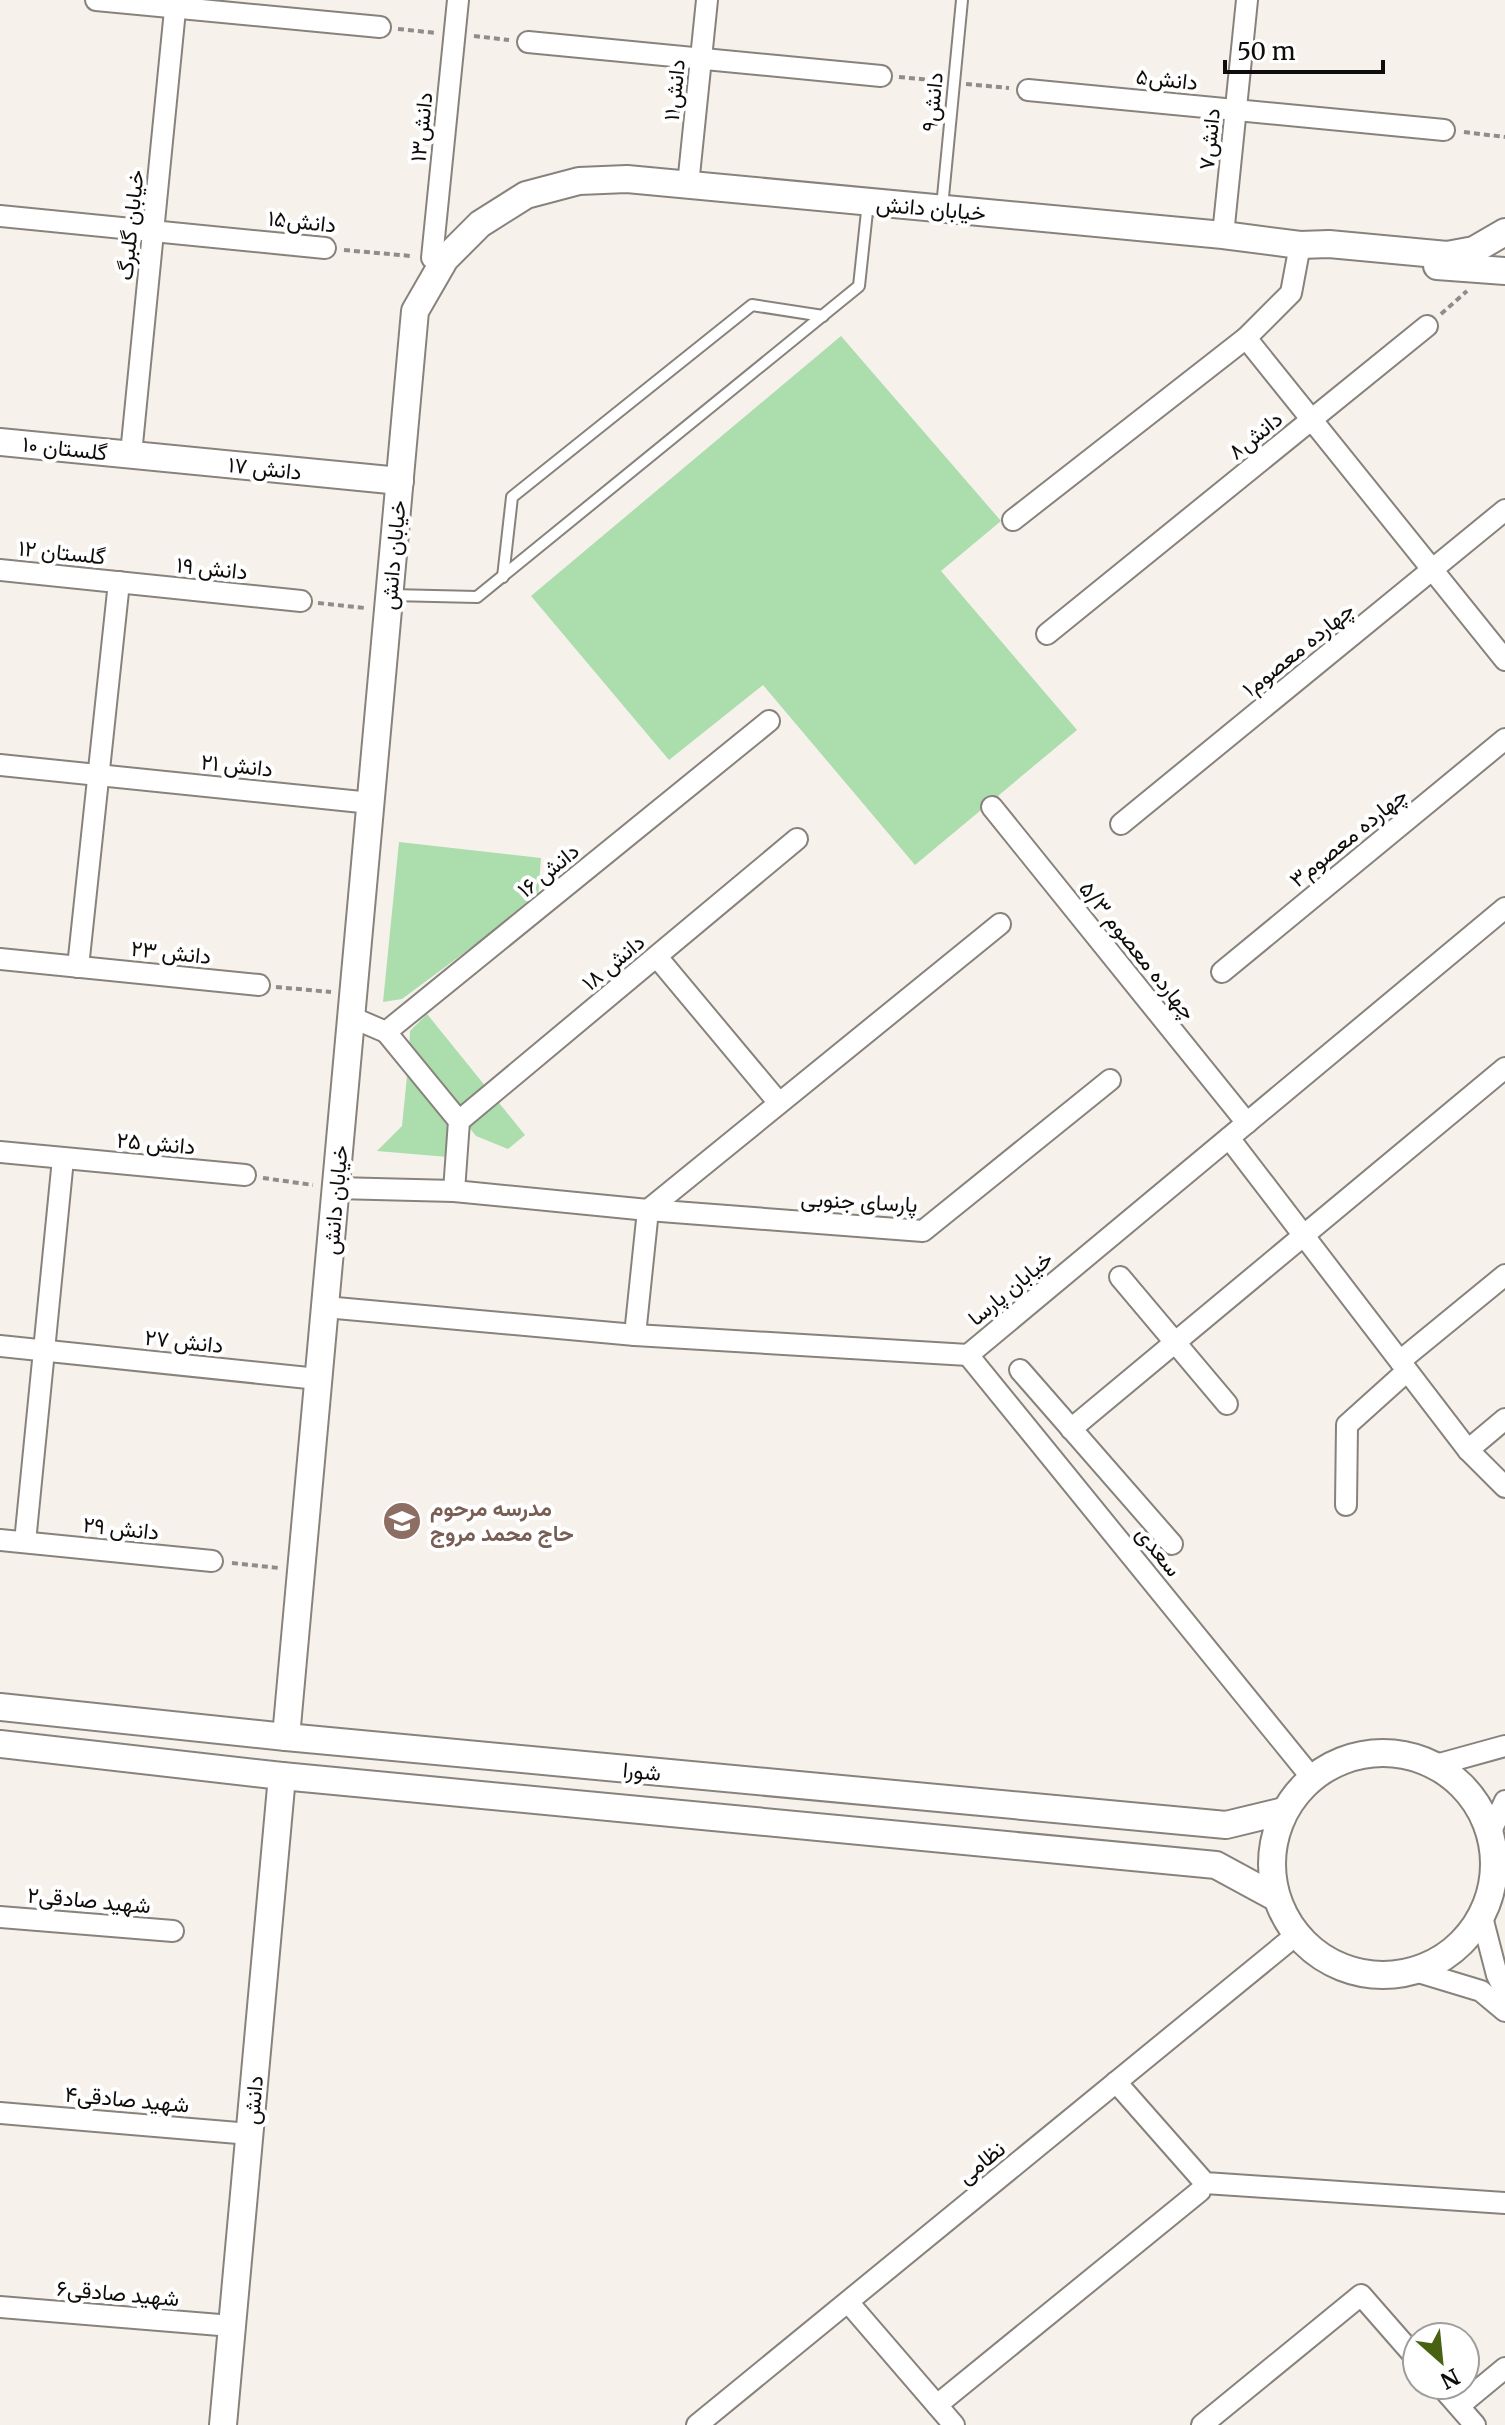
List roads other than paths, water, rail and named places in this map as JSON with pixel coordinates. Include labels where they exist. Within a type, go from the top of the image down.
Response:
[{"type":"street","points":[[96,0],[176,4],[380,27]]},
{"type":"street","name":"دانش۱۳","points":[[432,258],[458,0]]},
{"type":"street","name":"دانش۱۱","points":[[688,185],[707,0]]},
{"type":"street","name":"دانش۷","points":[[1223,235],[1247,0]]},
{"type":"street","name":"خیابان گلبرگ","points":[[131,454],[176,4]]},
{"type":"street","points":[[528,42],[881,76]]},
{"type":"street","name":"دانش۵","points":[[1028,90],[1444,130]]},
{"type":"street","name":"خیابان دانش","points":[[286,1737],[415,311],[445,259],[480,224],[526,195],[579,181],[627,179],[1223,235],[1300,245],[1329,244],[1447,255],[1474,250],[1505,232]]},
{"type":"street","name":"دانش۱۵","points":[[0,216],[325,248]]},
{"type":"street","points":[[1013,520],[1246,338],[1291,293],[1300,245]]},
{"type":"street","name":"خیابان دانش","points":[[1300,245],[1323,257],[1498,270]]},
{"type":"street","name":"دانش۸","points":[[1047,634],[1427,326]]},
{"type":"street","points":[[1246,338],[1505,660]]},
{"type":"street","name":"گلستان ۱۰","points":[[0,442],[131,454]]},
{"type":"street","name":"دانش ۱۷","points":[[131,454],[400,481]]},
{"type":"street","name":"چهارده معصوم۱","points":[[1121,824],[1505,510]]},
{"type":"street","name":"گلستان ۱۲","points":[[0,570],[119,582]]},
{"type":"street","points":[[78,967],[119,582]]},
{"type":"street","name":"دانش ۱۹","points":[[119,582],[301,601]]},
{"type":"street","name":"دانش ۱۶","points":[[386,1032],[769,721]]},
{"type":"street","name":"چهارده معصوم۳","points":[[1222,972],[1505,739]]},
{"type":"street","name":"دانش ۲۱","points":[[0,765],[371,803]]},
{"type":"street","name":"چهارده معصوم ۵/۳","points":[[992,807],[1247,1123]]},
{"type":"street","name":"دانش ۱۸","points":[[459,1121],[797,839]]},
{"type":"street","name":"خیابان پارسا","points":[[325,1307],[635,1335],[968,1355],[1505,908]]},
{"type":"street","points":[[635,1335],[648,1210],[1000,924]]},
{"type":"street","points":[[657,957],[779,1103]]},
{"type":"street","name":"دانش ۲۳","points":[[0,959],[259,985]]},
{"type":"street","points":[[352,1005],[386,1032],[459,1121],[454,1191]]},
{"type":"street","points":[[1071,1429],[1505,1068]]},
{"type":"street","name":"پارسای جنوبی","points":[[336,1188],[454,1191],[648,1210],[923,1231],[1110,1080]]},
{"type":"street","points":[[1229,1138],[1468,1450],[1505,1487]]},
{"type":"street","name":"دانش ۲۵","points":[[0,1152],[245,1175]]},
{"type":"street","points":[[25,1542],[63,1159]]},
{"type":"street","points":[[1346,1505],[1347,1425],[1404,1366],[1505,1275]]},
{"type":"street","points":[[1120,1277],[1227,1404]]},
{"type":"street","name":"دانش ۲۷","points":[[0,1346],[318,1379]]},
{"type":"street","name":"سعدی","points":[[968,1355],[1312,1778]]},
{"type":"street","points":[[1020,1370],[1172,1544]]},
{"type":"street","points":[[1468,1450],[1505,1419]]},
{"type":"street","name":"دانش ۲۹","points":[[0,1540],[212,1561]]},
{"type":"street","name":"شورا","points":[[0,1707],[286,1737],[1226,1825],[1284,1811]]},
{"type":"street","name":"شورا","points":[[0,1744],[282,1776],[1219,1865],[1275,1897]]},
{"type":"street","points":[[1436,1765],[1505,1746]]},
{"type":"street","points":[[1394,1752],[1436,1765],[1470,1792],[1491,1831],[1495,1875],[1482,1917],[1454,1951],[1415,1971],[1371,1976],[1330,1963],[1296,1935],[1275,1897],[1271,1853],[1284,1811],[1312,1778],[1350,1757],[1394,1752]]},
{"type":"street","name":"دانش","points":[[223,2425],[282,1776]]},
{"type":"street","points":[[1491,1831],[1505,1801]]},
{"type":"street","points":[[1219,1865],[1227,1857],[1229,1846],[1231,1834],[1226,1825]]},
{"type":"street","name":"شهید صادقی۲","points":[[0,1917],[173,1931]]},
{"type":"street","points":[[1482,1917],[1497,1975],[1505,1991]]},
{"type":"street","name":"نظامی","points":[[697,2425],[1296,1935]]},
{"type":"street","points":[[1415,1971],[1481,1991],[1505,2011]]},
{"type":"street","points":[[1116,2082],[1205,2183],[1505,2203]]},
{"type":"street","name":"شهید صادقی۴","points":[[0,2113],[250,2134]]},
{"type":"street","points":[[937,2405],[1200,2191]]},
{"type":"street","points":[[1202,2425],[1361,2295],[1401,2341]]},
{"type":"street","points":[[848,2302],[954,2425]]},
{"type":"street","name":"شهید صادقی۶","points":[[0,2307],[232,2326]]},
{"type":"street","points":[[1459,2406],[1505,2368]]},
{"type":"street","points":[[1454,2401],[1475,2425]]},
{"type":"lane","name":"دانش۹","points":[[942,209],[962,0]]},
{"type":"lane","points":[[388,602],[477,597],[859,286],[868,202]]},
{"type":"lane","points":[[503,577],[512,497],[752,305],[823,316]]},
{"type":"place","name":"مدرسه مرحوم حاج محمد مروج","points":[[402,1521]]}]
